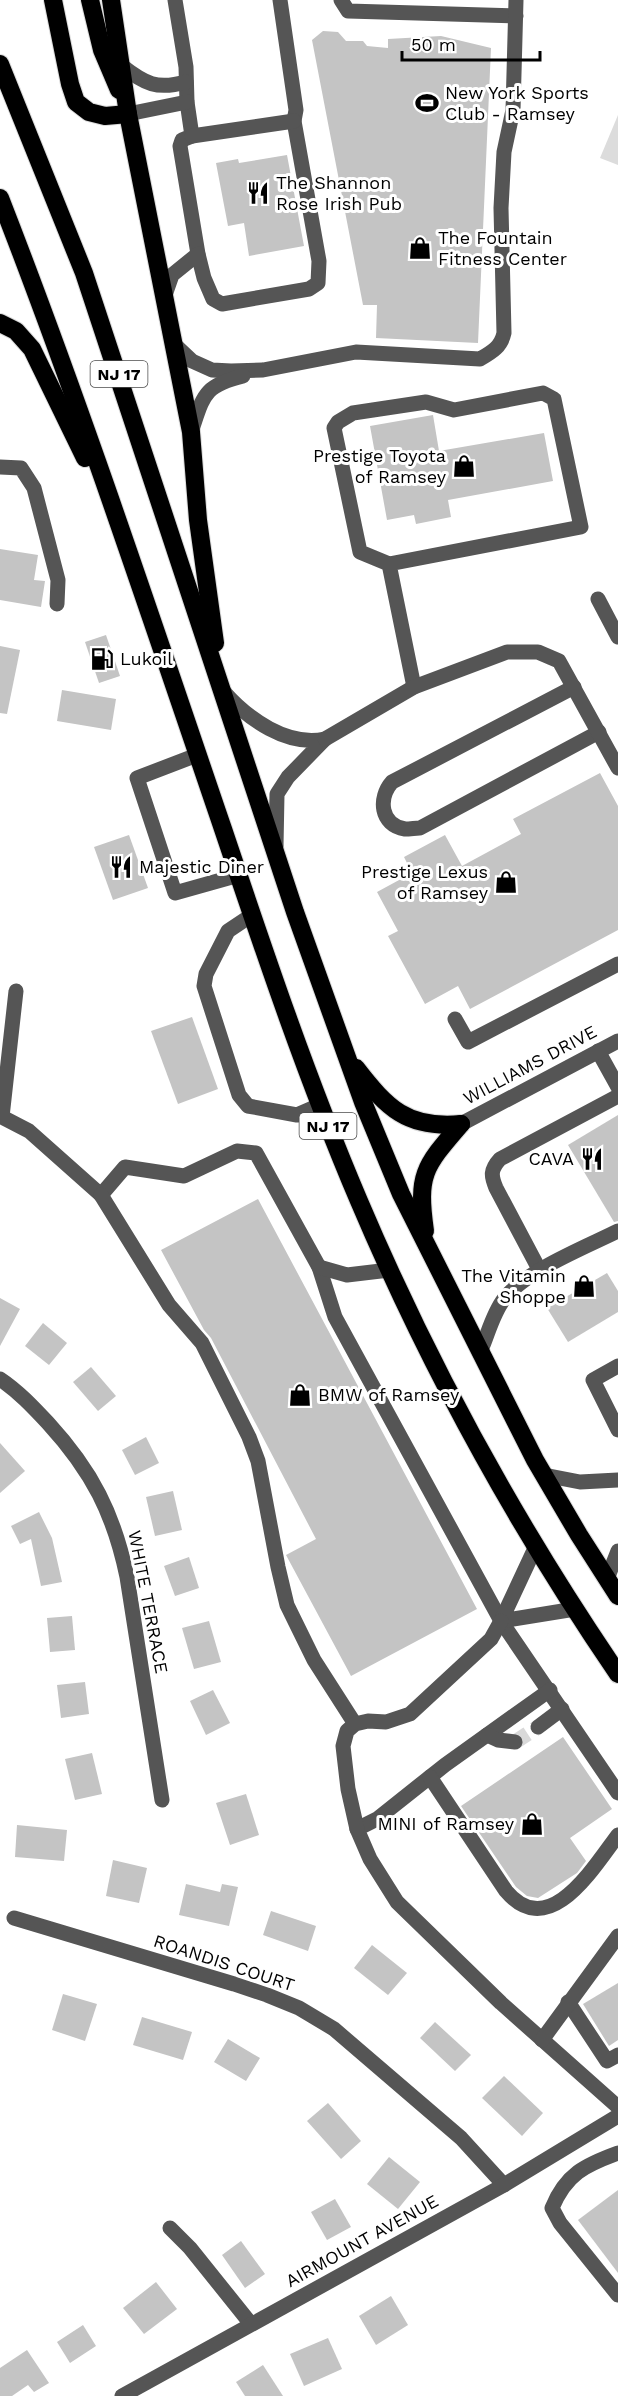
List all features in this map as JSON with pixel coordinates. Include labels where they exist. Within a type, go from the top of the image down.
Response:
[{"type":"highway","points":[[53,0],[70,84],[76,102],[89,112],[105,116],[128,114]]},
{"type":"highway","points":[[90,0],[102,50],[128,114]]},
{"type":"highway","points":[[111,0],[128,114],[191,432],[198,520],[222,690]]},
{"type":"highway","name":"NJ 17","points":[[0,64],[84,273],[276,855],[345,1054],[401,1194],[544,1475],[618,1596]]},
{"type":"highway","name":"NJ 17","points":[[0,198],[124,539],[238,875],[320,1105],[359,1201],[389,1270],[446,1384],[536,1546],[618,1674]]},
{"type":"highway","points":[[0,323],[16,330],[32,349],[124,539]]},
{"type":"highway","points":[[345,1054],[394,1111],[425,1124],[438,1126],[460,1124]]},
{"type":"highway","points":[[427,1248],[421,1202],[423,1179],[432,1158],[460,1124]]},
{"type":"street","points":[[175,0],[192,136]]},
{"type":"street","points":[[280,0],[296,110],[294,121],[319,261],[318,283],[309,289],[222,303],[213,299],[208,291],[198,254],[180,146],[182,140],[192,136],[294,121]]},
{"type":"street","points":[[341,0],[348,11],[516,16]]},
{"type":"street","points":[[191,432],[202,399],[209,389],[222,381],[263,370],[356,352],[480,359],[493,352],[502,341],[504,310],[501,208],[504,152],[513,110],[516,0]]},
{"type":"street","points":[[122,66],[141,81],[155,85],[173,86],[186,82]]},
{"type":"street","points":[[128,114],[187,102]]},
{"type":"street","points":[[165,296],[172,275],[198,254]]},
{"type":"street","points":[[175,345],[192,361],[212,370],[263,370]]},
{"type":"street","points":[[543,393],[554,399],[581,527],[389,564],[360,552],[334,428],[338,422],[353,412],[426,402],[454,410],[543,393]]},
{"type":"street","points":[[0,467],[21,468],[34,488],[58,580],[57,604]]},
{"type":"street","points":[[389,564],[414,687]]},
{"type":"street","points":[[598,600],[618,637]]},
{"type":"street","points":[[276,855],[278,794],[288,777],[325,739],[414,687],[507,652],[538,652],[559,661],[618,768]]},
{"type":"street","points":[[574,687],[392,782],[385,790],[382,801],[384,813],[392,824],[405,829],[420,828],[598,732]]},
{"type":"street","points":[[222,690],[240,710],[285,736],[313,741],[325,739]]},
{"type":"street","points":[[197,755],[137,778],[175,893],[238,875]]},
{"type":"street","points":[[252,915],[228,932],[206,974],[204,986],[239,1095],[248,1106],[297,1115],[320,1105]]},
{"type":"street","points":[[455,1019],[468,1042],[618,964]]},
{"type":"street","points":[[16,991],[2,1117],[29,1131],[101,1195],[169,1305],[202,1343],[249,1437],[258,1461],[287,1605],[314,1660],[355,1725]]},
{"type":"street","name":"WILLIAMS DRIVE","points":[[460,1124],[618,1041]]},
{"type":"street","points":[[598,1051],[618,1087]]},
{"type":"street","points":[[540,1271],[496,1188],[491,1176],[492,1167],[500,1159],[618,1096]]},
{"type":"street","points":[[101,1195],[125,1167],[184,1176],[237,1151],[256,1153],[319,1267],[335,1317],[501,1621],[618,1793]]},
{"type":"street","points":[[481,1350],[502,1301],[513,1288],[540,1271],[617,1233]]},
{"type":"street","points":[[319,1267],[347,1275],[389,1270]]},
{"type":"street","points":[[618,1366],[593,1380],[618,1430]]},
{"type":"street","name":"WHITE TERRACE","points":[[0,1379],[27,1401],[75,1454],[95,1484],[109,1512],[119,1542],[126,1578],[162,1800]]},
{"type":"street","points":[[544,1475],[580,1482],[618,1479]]},
{"type":"street","points":[[536,1546],[491,1639],[410,1714],[386,1722],[368,1721],[355,1725],[347,1731],[343,1746],[348,1789],[357,1829],[370,1860],[397,1902],[542,2040],[618,2107]]},
{"type":"street","points":[[607,1579],[618,1551]]},
{"type":"street","points":[[501,1621],[575,1609]]},
{"type":"street","points":[[357,1829],[377,1819],[430,1777],[550,1690]]},
{"type":"street","points":[[538,1727],[562,1709]]},
{"type":"street","points":[[487,1735],[498,1740],[515,1742]]},
{"type":"street","points":[[430,1777],[506,1891],[514,1901],[525,1908],[533,1910],[553,1906],[584,1880],[618,1835]]},
{"type":"street","name":"ROANDIS COURT","points":[[15,1918],[234,1984],[299,2008],[334,2029],[461,2138],[504,2185]]},
{"type":"street","points":[[542,2040],[618,1936]]},
{"type":"street","points":[[568,2002],[612,2058]]},
{"type":"street","name":"AIRMOUNT AVENUE","points":[[122,2396],[504,2185],[618,2116]]},
{"type":"street","points":[[618,2153],[575,2173],[560,2189],[552,2208],[560,2223],[618,2295]]},
{"type":"street","points":[[170,2228],[190,2248],[251,2324]]},
{"type":"shaded area","points":[[618,115],[618,165],[600,158]]},
{"type":"building","points":[[323,31],[338,32],[346,41],[363,41],[367,46],[388,48],[388,39],[441,36],[491,48],[478,343],[376,338],[377,305],[363,305],[312,40]]},
{"type":"building","name":"The Shannon Rose Irish Pub","points":[[287,155],[304,246],[249,256],[244,223],[228,226],[216,163],[238,159],[239,163]]},
{"type":"building","name":"Prestige Toyota of Ramsey","points":[[433,415],[439,451],[544,433],[553,481],[448,500],[451,517],[416,524],[414,515],[387,520],[370,426]]},
{"type":"building","points":[[0,549],[38,555],[34,580],[45,581],[41,607],[0,600]]},
{"type":"building","points":[[106,635],[120,676],[99,683],[85,642]]},
{"type":"building","points":[[0,646],[20,650],[7,714],[0,713]]},
{"type":"building","points":[[62,690],[116,699],[111,730],[57,721]]},
{"type":"building","name":"Prestige Lexus of Ramsey","points":[[600,773],[618,806],[618,930],[470,1009],[458,986],[425,1004],[388,936],[398,931],[377,892],[412,873],[404,857],[445,835],[462,866],[521,834],[513,819]]},
{"type":"building","name":"Majestic Diner","points":[[129,835],[148,888],[113,900],[94,847]]},
{"type":"building","points":[[192,1017],[218,1089],[178,1104],[151,1031]]},
{"type":"building","points":[[618,1115],[618,1221],[614,1222],[568,1145]]},
{"type":"building","name":"BMW of Ramsey","points":[[258,1199],[477,1609],[351,1676],[286,1555],[316,1539],[211,1338],[204,1330],[161,1250]]},
{"type":"building","points":[[607,1273],[618,1291],[618,1312],[568,1342],[547,1308]]},
{"type":"building","points":[[0,1298],[20,1309],[0,1346]]},
{"type":"building","points":[[43,1323],[67,1343],[49,1365],[25,1346]]},
{"type":"building","points":[[91,1367],[116,1396],[98,1411],[73,1382]]},
{"type":"building","points":[[146,1437],[159,1463],[135,1475],[122,1450]]},
{"type":"building","points":[[0,1443],[25,1471],[0,1493]]},
{"type":"building","points":[[173,1491],[182,1530],[155,1536],[146,1497]]},
{"type":"building","points":[[39,1512],[52,1538],[62,1582],[41,1586],[31,1539],[20,1544],[11,1526]]},
{"type":"building","points":[[189,1557],[199,1588],[175,1596],[164,1566]]},
{"type":"building","points":[[72,1616],[75,1650],[50,1652],[47,1618]]},
{"type":"building","points":[[209,1621],[221,1662],[194,1669],[182,1628]]},
{"type":"building","points":[[85,1682],[89,1714],[61,1718],[57,1685]]},
{"type":"building","points":[[213,1690],[230,1723],[206,1735],[190,1701]]},
{"type":"building","name":"MINI of Ramsey","points":[[563,1737],[612,1809],[570,1838],[586,1861],[577,1873],[538,1898],[527,1896],[516,1887],[461,1806]]},
{"type":"building","points":[[92,1753],[102,1794],[75,1800],[65,1759]]},
{"type":"building","points":[[246,1794],[259,1835],[230,1845],[216,1803]]},
{"type":"building","points":[[17,1825],[67,1830],[64,1861],[15,1857]]},
{"type":"building","points":[[113,1860],[147,1868],[139,1903],[106,1896]]},
{"type":"building","points":[[186,1884],[220,1892],[222,1884],[238,1887],[229,1926],[179,1915]]},
{"type":"building","points":[[271,1911],[316,1926],[308,1951],[263,1935]]},
{"type":"building","points":[[372,1945],[407,1973],[388,1995],[354,1968]]},
{"type":"building","points":[[618,1983],[618,2040],[609,2046],[583,2004]]},
{"type":"building","points":[[63,1994],[97,2004],[85,2041],[52,2030]]},
{"type":"building","points":[[142,2017],[192,2032],[183,2060],[133,2045]]},
{"type":"building","points":[[435,2022],[471,2055],[455,2071],[420,2038]]},
{"type":"building","points":[[228,2039],[260,2058],[246,2081],[214,2062]]},
{"type":"building","points":[[504,2076],[543,2113],[522,2136],[482,2098]]},
{"type":"building","points":[[328,2103],[361,2141],[341,2159],[307,2121]]},
{"type":"building","points":[[389,2157],[420,2182],[398,2209],[367,2184]]},
{"type":"building","points":[[618,2190],[618,2273],[578,2220]]},
{"type":"building","points":[[335,2199],[351,2227],[327,2240],[311,2212]]},
{"type":"building","points":[[241,2241],[265,2274],[245,2288],[222,2255]]},
{"type":"building","points":[[156,2282],[177,2309],[144,2334],[123,2308]]},
{"type":"building","points":[[391,2296],[408,2325],[376,2345],[359,2316]]},
{"type":"building","points":[[83,2325],[96,2346],[70,2363],[57,2342]]},
{"type":"building","points":[[328,2338],[342,2369],[304,2386],[290,2354]]},
{"type":"building","points":[[27,2350],[49,2383],[34,2392],[28,2385],[12,2396],[0,2396],[0,2368]]},
{"type":"building","points":[[263,2365],[283,2396],[245,2396],[236,2382]]},
{"type":"tunnel","points":[[515,1742],[538,1727]]},
{"type":"place","name":"New York Sports Club - Ramsey","points":[[427,103]]},
{"type":"place","name":"The Shannon Rose Irish Pub","points":[[258,193]]},
{"type":"place","name":"The Fountain Fitness Center","points":[[420,248]]},
{"type":"place","name":"Prestige Toyota of Ramsey","points":[[464,466]]},
{"type":"place","name":"Lukoil","points":[[102,659]]},
{"type":"place","name":"Majestic Diner","points":[[121,867]]},
{"type":"place","name":"Prestige Lexus of Ramsey","points":[[506,882]]},
{"type":"place","name":"CAVA","points":[[592,1159]]},
{"type":"place","name":"The Vitamin Shoppe","points":[[584,1286]]},
{"type":"place","name":"BMW of Ramsey","points":[[300,1395]]},
{"type":"place","name":"MINI of Ramsey","points":[[532,1824]]}]
